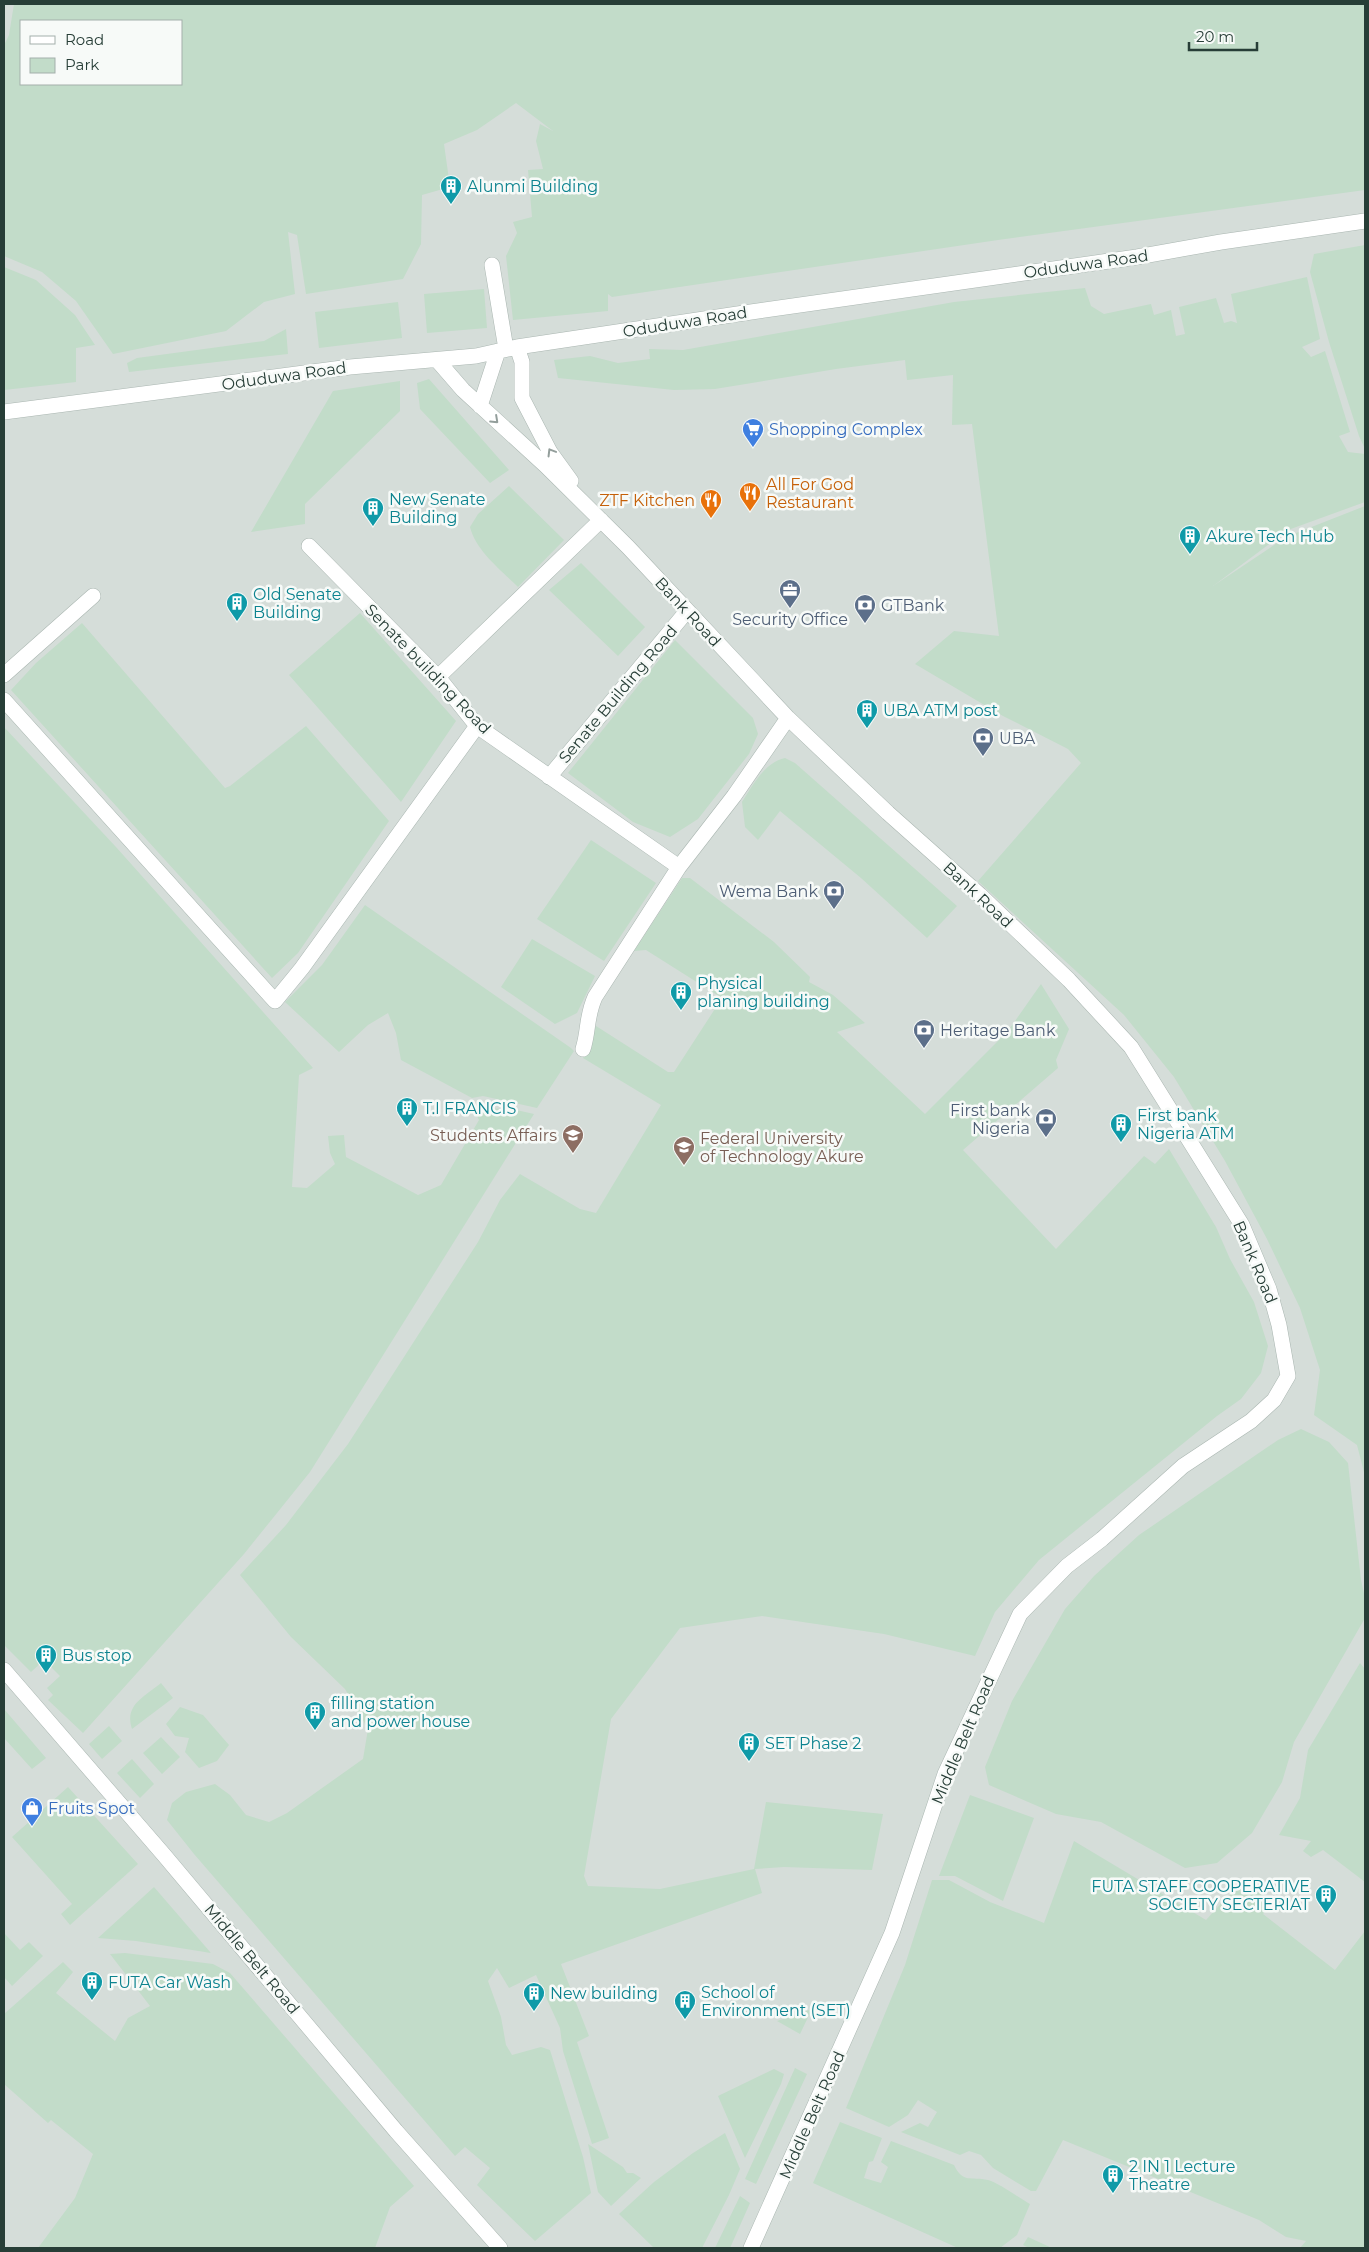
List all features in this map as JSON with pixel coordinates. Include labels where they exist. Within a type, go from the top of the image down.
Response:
[{"type":"street","name":"Oduduwa Road","points":[[4,412],[350,367],[437,360],[751,312],[1137,257],[1365,220]]},
{"type":"street","name":"Bank Road","points":[[492,265],[507,349],[522,362],[522,398],[550,452],[601,520]]},
{"type":"street","points":[[480,406],[507,349]]},
{"type":"street","name":"Bank Road","points":[[437,360],[480,406],[545,465],[601,520],[788,718],[888,813],[980,895],[1070,980],[1131,1047],[1242,1225],[1269,1289],[1279,1325]]},
{"type":"street","points":[[438,677],[601,520]]},
{"type":"street","name":"Senate building Road","points":[[309,546],[438,677],[477,726],[679,867]]},
{"type":"street","points":[[4,675],[94,596]]},
{"type":"street","name":"Senate Building Road","points":[[549,777],[687,611]]},
{"type":"street","points":[[4,700],[275,1001],[302,968],[477,726]]},
{"type":"street","points":[[583,1050],[587,1036],[588,1011],[596,997],[679,867],[734,796],[788,718]]},
{"type":"street","name":"Middle Belt Road","points":[[752,2248],[892,1933],[945,1774],[1020,1614],[1067,1566],[1102,1539],[1183,1466],[1251,1421],[1274,1400],[1288,1376],[1279,1325]]},
{"type":"street","name":"Middle Belt Road","points":[[4,1670],[164,1855],[396,2131],[500,2248]]},
{"type":"shaded area","name":"Federal University of Technology Akure","points":[[4,4],[1365,4],[1365,2248],[4,2248]]},
{"type":"green space","points":[[14,4],[1365,4],[1365,190],[998,240],[612,297],[608,294],[608,311],[513,320],[506,256],[517,233],[513,222],[532,217],[528,170],[543,169],[536,141],[540,124],[553,131],[516,103],[477,130],[444,144],[450,187],[422,195],[421,244],[403,279],[306,294],[297,235],[288,232],[295,294],[264,302],[226,331],[113,354],[76,301],[42,272],[4,256],[4,45],[9,35]]},
{"type":"green space","points":[[1365,245],[1365,449],[1359,436],[1329,342],[1310,272],[1314,254]]},
{"type":"green space","points":[[4,267],[36,280],[75,315],[95,345],[76,348],[76,382],[4,390]]},
{"type":"green space","points":[[1307,277],[1320,339],[1302,347],[1311,357],[1325,351],[1350,432],[1339,436],[1348,452],[1365,454],[1365,502],[1288,530],[1213,586],[1286,537],[1365,506],[1365,1476],[1357,1445],[1314,1415],[1320,1370],[1300,1308],[1267,1239],[1225,1161],[1174,1077],[1124,1015],[978,881],[1081,763],[1068,749],[1003,716],[915,664],[954,631],[999,636],[972,424],[952,425],[953,375],[907,380],[905,360],[836,369],[715,389],[674,390],[558,378],[554,360],[590,356],[618,363],[650,359],[649,349],[683,350],[954,302],[1085,288],[1091,306],[1104,314],[1151,304],[1154,315],[1171,310],[1176,336],[1185,334],[1179,307],[1216,298],[1224,323],[1231,321],[1237,323],[1231,294]]},
{"type":"green space","points":[[484,289],[487,328],[427,333],[424,294]]},
{"type":"green space","points":[[398,302],[402,338],[319,348],[315,312]]},
{"type":"green space","points":[[286,329],[288,354],[129,372],[127,363],[137,358],[264,341]]},
{"type":"green space","points":[[429,379],[509,470],[490,483],[420,409],[417,383]]},
{"type":"green space","points":[[400,381],[400,411],[305,504],[305,524],[251,532],[333,391]]},
{"type":"green space","points":[[509,486],[564,540],[518,587],[483,552],[470,527],[478,514]]},
{"type":"green space","points":[[581,563],[645,627],[618,656],[549,590]]},
{"type":"green space","points":[[360,613],[456,721],[401,802],[289,675]]},
{"type":"green space","points":[[82,623],[225,788],[306,726],[389,821],[298,953],[272,978],[11,690],[36,663]]},
{"type":"green space","points":[[675,640],[753,718],[758,734],[749,754],[698,819],[670,837],[633,822],[568,773]]},
{"type":"green space","points":[[4,727],[116,847],[313,1068],[299,1075],[292,1187],[307,1188],[335,1164],[330,1153],[328,1136],[344,1135],[346,1157],[418,1195],[441,1185],[479,1120],[473,1108],[512,1109],[534,1114],[310,1472],[244,1554],[83,1733],[48,1700],[53,1695],[47,1688],[60,1676],[44,1660],[31,1672],[4,1645]]},
{"type":"green space","points":[[785,758],[795,763],[957,906],[927,938],[861,878],[780,811],[758,840],[745,827],[742,802],[765,769],[778,760]]},
{"type":"green space","points":[[591,840],[656,883],[604,961],[537,919]]},
{"type":"green space","points":[[682,878],[690,878],[774,942],[810,977],[809,982],[833,995],[865,1023],[837,1032],[925,1114],[1008,1031],[1041,984],[1069,1029],[1056,1060],[1058,1068],[963,1150],[1056,1249],[1144,1156],[1155,1164],[1169,1149],[1216,1227],[1230,1259],[1254,1302],[1268,1346],[1261,1373],[1241,1399],[1217,1416],[1039,1560],[995,1612],[975,1656],[884,1634],[762,1616],[680,1628],[611,1719],[584,1876],[588,1886],[660,1889],[754,1869],[766,1802],[883,1814],[872,1870],[784,1867],[755,1869],[762,1893],[561,1964],[589,2036],[577,2042],[609,2138],[592,2144],[563,2051],[560,2028],[536,1975],[509,1988],[497,1968],[488,1981],[501,2017],[506,2045],[512,2055],[541,2047],[550,2050],[583,2157],[591,2193],[535,2241],[477,2185],[490,2168],[465,2147],[455,2156],[194,1854],[167,1820],[172,1803],[186,1792],[215,1784],[230,1795],[246,1815],[269,1822],[287,1813],[363,1759],[368,1729],[345,1689],[291,1637],[240,1575],[286,1525],[348,1444],[478,1242],[500,1200],[520,1174],[580,1209],[596,1213],[661,1105],[583,1058],[596,1026],[668,1072],[674,1072],[722,998],[646,950],[634,951]]},
{"type":"green space","points":[[365,905],[574,1051],[537,1108],[483,1096],[472,1098],[401,1060],[396,1033],[388,1013],[368,1025],[339,1052],[285,1002],[322,965]]},
{"type":"green space","points":[[532,939],[595,976],[577,1013],[555,1024],[501,987]]},
{"type":"green space","points":[[1301,1429],[1329,1442],[1348,1463],[1361,1580],[1365,1598],[1365,1618],[1294,1742],[1282,1782],[1252,1833],[1217,1863],[1185,1868],[1101,1822],[1056,1814],[989,1785],[985,1767],[1012,1701],[1065,1609],[1094,1576],[1139,1535],[1278,1440]]},
{"type":"green space","points":[[1360,1663],[1365,1669],[1365,1882],[1323,1850],[1311,1857],[1303,1851],[1311,1841],[1279,1835],[1300,1798],[1308,1750]]},
{"type":"green space","points":[[161,1683],[173,1698],[132,1729],[130,1721],[133,1708],[142,1697]]},
{"type":"green space","points":[[180,1707],[203,1715],[229,1745],[217,1761],[199,1768],[185,1752],[189,1738],[175,1736],[166,1724]]},
{"type":"green space","points":[[4,1709],[46,1758],[32,1769],[4,1738]]},
{"type":"green space","points":[[109,1726],[122,1741],[102,1759],[89,1744]]},
{"type":"green space","points":[[161,1737],[180,1757],[162,1774],[143,1753]]},
{"type":"green space","points":[[132,1759],[154,1784],[140,1798],[117,1773]]},
{"type":"green space","points":[[68,1787],[138,1864],[70,1925],[61,1914],[72,1904],[12,1837]]},
{"type":"green space","points":[[970,1795],[1034,1818],[1003,1901],[955,1876],[939,1876]]},
{"type":"green space","points":[[1074,1841],[1206,1920],[1226,1898],[1245,1884],[1273,1902],[1263,1914],[1335,1970],[1365,1931],[1365,2248],[1300,2248],[1306,2241],[1286,2237],[1259,2220],[1063,2140],[1036,2191],[1031,2191],[993,2168],[981,2155],[969,2151],[960,2155],[901,2132],[920,2123],[928,2127],[937,2112],[918,2100],[908,2115],[889,2127],[846,2108],[905,1965],[932,1880],[949,1880],[990,1902],[1044,1923]]},
{"type":"green space","points":[[154,1887],[211,1953],[136,1941],[98,1938]]},
{"type":"green space","points":[[4,1933],[20,1950],[29,1942],[43,1956],[12,1986],[4,1977]]},
{"type":"green space","points":[[125,1953],[213,1964],[230,1973],[414,2186],[390,2207],[375,2248],[38,2248],[75,2198],[93,2154],[51,2120],[48,2123],[4,2084],[4,2014],[63,1962],[73,1972],[56,1993],[115,2041],[128,2018],[150,2006],[110,1954]]},
{"type":"green space","points":[[812,2009],[800,2034],[777,2021]]},
{"type":"green space","points":[[795,2068],[807,2074],[756,2184],[745,2179]]},
{"type":"green space","points":[[774,2069],[784,2074],[781,2084],[745,2158],[718,2096]]},
{"type":"green space","points":[[840,2122],[882,2138],[873,2161],[869,2162],[864,2178],[881,2183],[888,2167],[881,2162],[891,2141],[954,2165],[957,2171],[964,2177],[993,2182],[1030,2204],[1017,2235],[1000,2248],[958,2248],[813,2183]]},
{"type":"green space","points":[[725,2133],[740,2169],[702,2248],[654,2248],[619,2214],[654,2182],[693,2153]]},
{"type":"green space","points":[[588,2144],[623,2167],[627,2173],[633,2173],[641,2178],[611,2206],[598,2192]]},
{"type":"green space","points":[[740,2196],[750,2203],[730,2248],[715,2248]]},
{"type":"green space","points":[[1028,2237],[1052,2248],[1029,2248],[1023,2245]]},
{"type":"place","name":"Alunmi Building","points":[[451,205]]},
{"type":"place","name":"Shopping Complex","points":[[753,448]]},
{"type":"place","name":"All For God Restaurant","points":[[750,512]]},
{"type":"place","name":"ZTF Kitchen","points":[[711,519]]},
{"type":"place","name":"New Senate Building","points":[[373,527]]},
{"type":"place","name":"Akure Tech Hub","points":[[1190,555]]},
{"type":"place","name":"Security Office","points":[[790,609]]},
{"type":"place","name":"Old Senate Building","points":[[237,622]]},
{"type":"place","name":"GTBank","points":[[865,624]]},
{"type":"place","name":"UBA ATM post","points":[[867,729]]},
{"type":"place","name":"UBA","points":[[983,757]]},
{"type":"place","name":"Wema Bank","points":[[834,910]]},
{"type":"place","name":"Physical planing building","points":[[681,1011]]},
{"type":"place","name":"Heritage Bank","points":[[924,1049]]},
{"type":"place","name":"T.I FRANCIS","points":[[407,1127]]},
{"type":"place","name":"First bank Nigeria","points":[[1046,1138]]},
{"type":"place","name":"First bank Nigeria ATM","points":[[1121,1143]]},
{"type":"place","name":"Students Affairs","points":[[573,1154]]},
{"type":"place","name":"Federal University of Technology Akure","points":[[684,1166]]},
{"type":"place","name":"Bus stop","points":[[46,1674]]},
{"type":"place","name":"filling station and power house","points":[[315,1731]]},
{"type":"place","name":"SET Phase 2","points":[[749,1762]]},
{"type":"place","name":"Fruits Spot","points":[[32,1827]]},
{"type":"place","name":"FUTA STAFF COOPERATIVE SOCIETY SECTERIAT","points":[[1326,1914]]},
{"type":"place","name":"FUTA Car Wash","points":[[92,2001]]},
{"type":"place","name":"New building","points":[[534,2012]]},
{"type":"place","name":"School of Environment (SET)","points":[[685,2020]]},
{"type":"place","name":"2 IN 1 Lecture Theatre","points":[[1113,2194]]}]
